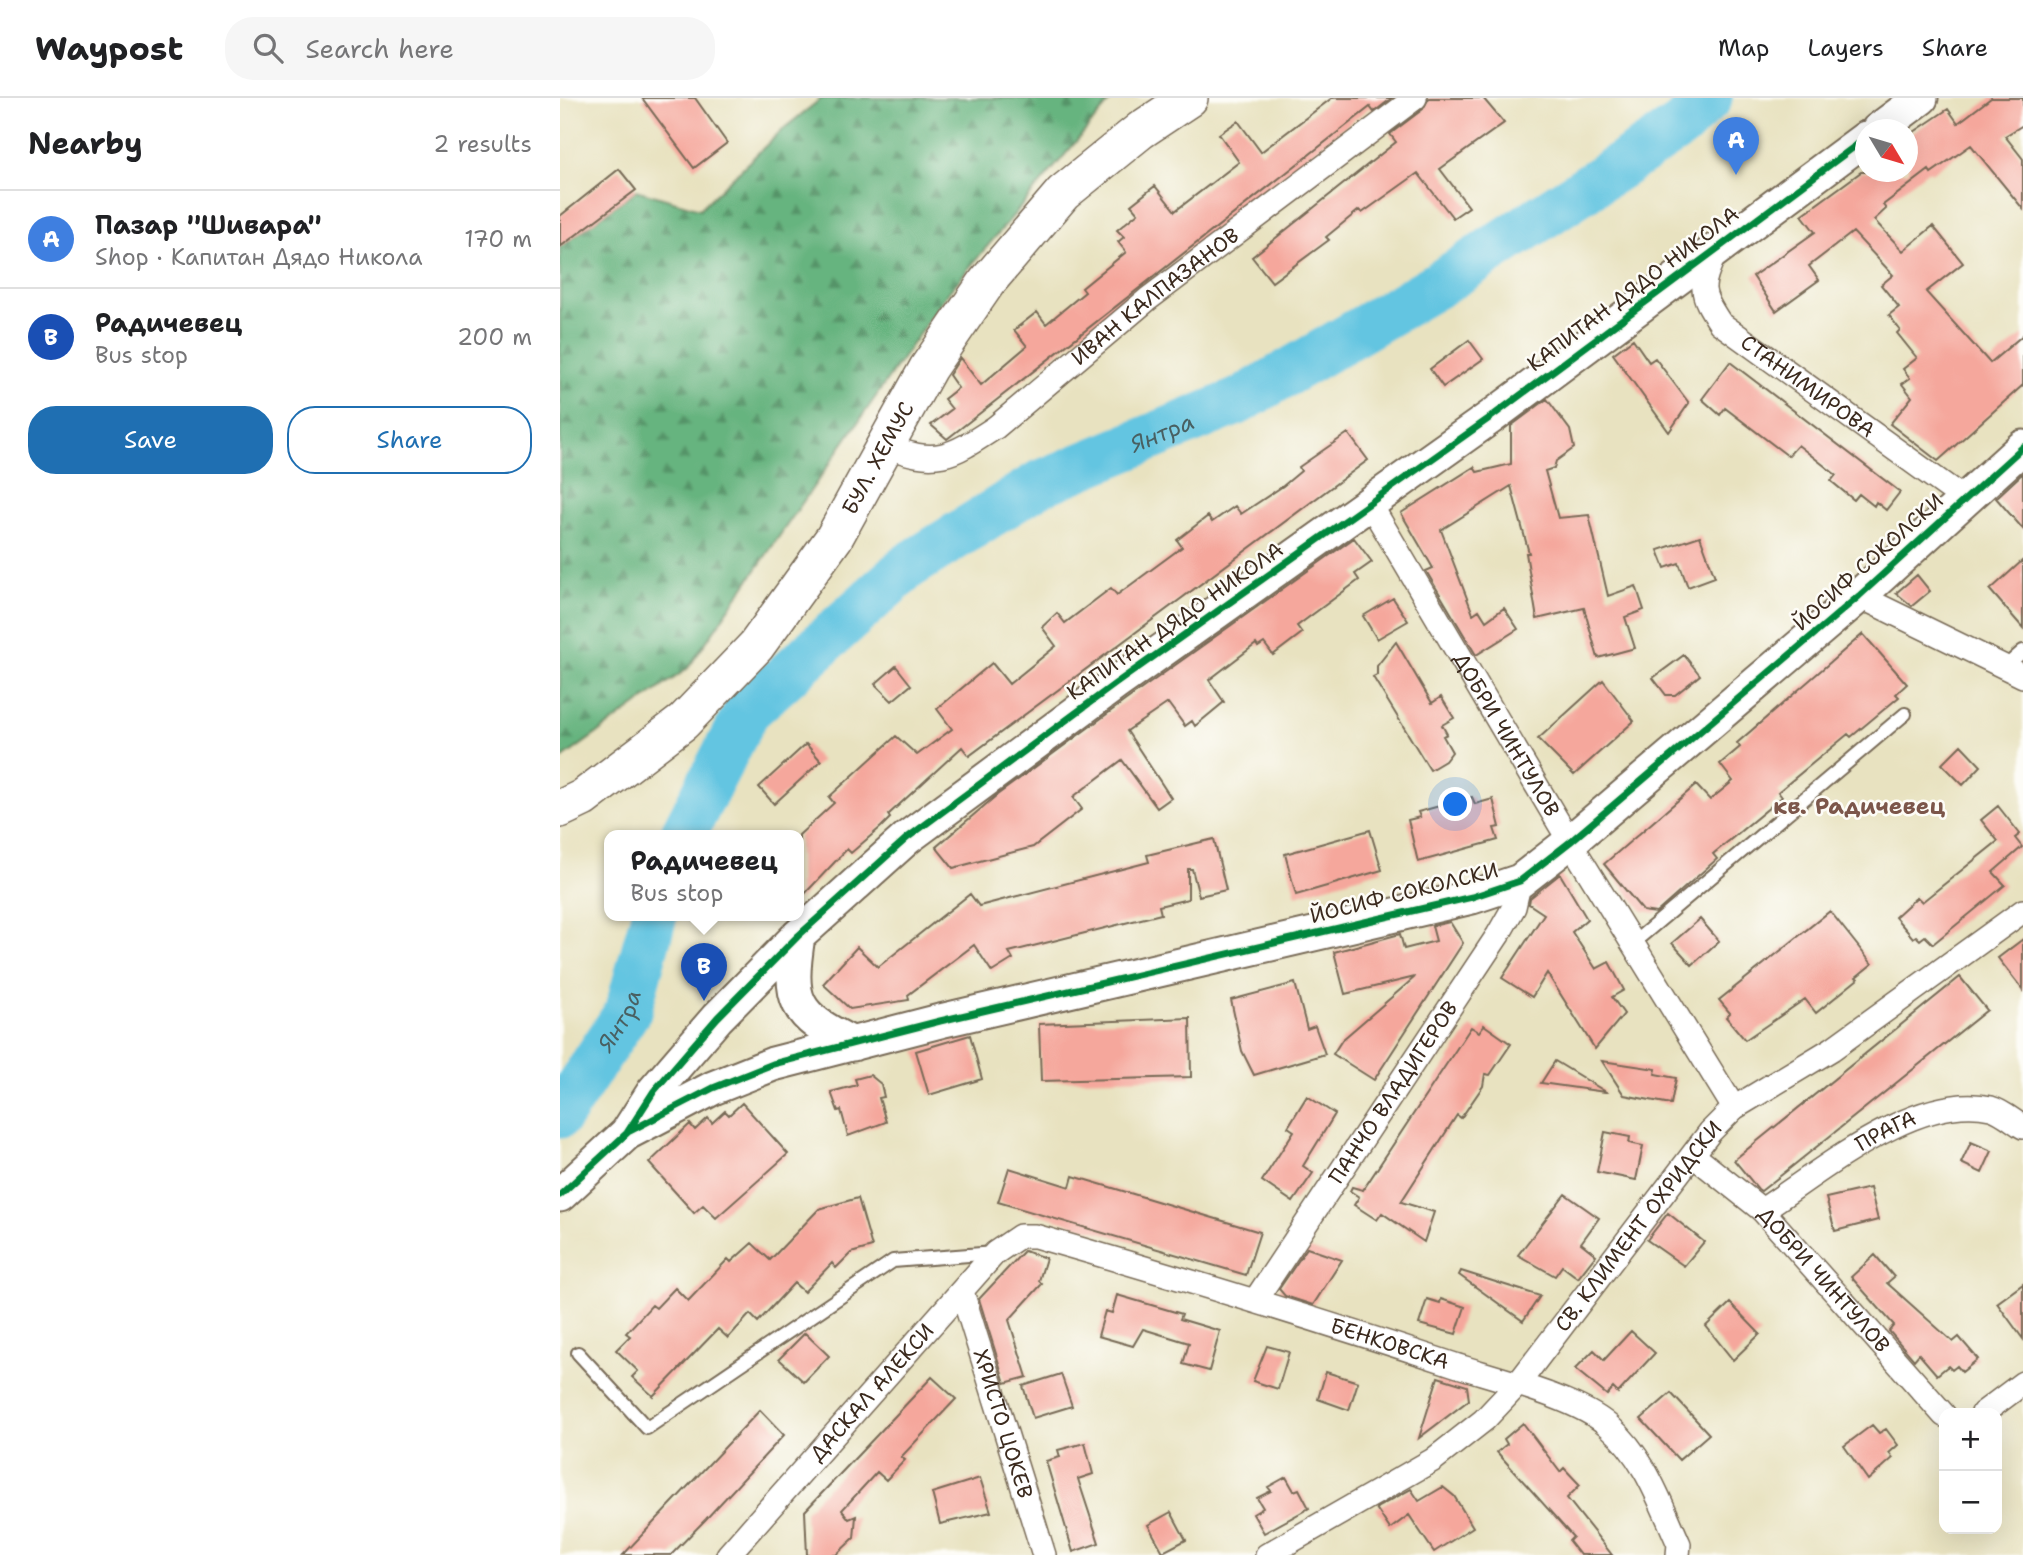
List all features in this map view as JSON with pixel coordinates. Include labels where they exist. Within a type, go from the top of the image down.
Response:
[{"type":"main road","name":"БУЛ. ХЕМУС","points":[[560,809],[583,798],[682,722],[756,646],[834,538],[928,368],[987,282],[1063,193],[1141,130],[1189,98]]},
{"type":"street","name":"ИВАН КАЛПАЗАНОВ","points":[[884,445],[918,458],[939,456],[973,442],[996,427],[1148,299],[1415,98]]},
{"type":"street","points":[[1893,119],[1921,98]]},
{"type":"street","name":"КАПИТАН ДЯДО НИКОЛА","points":[[560,1195],[627,1133],[654,1091],[717,1018],[798,936],[907,838],[1115,684],[1370,504],[1855,146]]},
{"type":"street","name":"СТАНИМИРОВА","points":[[1717,247],[1702,281],[1703,297],[1720,323],[1964,499]]},
{"type":"street","name":"ЙОСИФ СОКОЛСКИ","points":[[627,1133],[713,1088],[773,1064],[1458,900],[1520,881],[1570,842],[1859,596],[2023,447]]},
{"type":"street","name":"ДОБРИ ЧИНТУЛОВ","points":[[1370,504],[1570,842],[1734,1108]]},
{"type":"street","points":[[1859,596],[2014,672]]},
{"type":"street","name":"ПАНЧО ВЛАДИГЕРОВ","points":[[1256,1299],[1498,935],[1514,907],[1520,881]]},
{"type":"street","name":"СВ. КЛИМЕНТ ОХРИДСКИ","points":[[1267,1555],[1462,1440],[1517,1385],[1710,1132],[1734,1108],[1832,1049],[2023,911]]},
{"type":"street","points":[[798,936],[792,976],[797,1001],[807,1019],[853,1044]]},
{"type":"street","name":"ПРАГА","points":[[1762,1210],[1875,1136],[1906,1121],[1942,1109],[1968,1105],[1994,1108],[2023,1127]]},
{"type":"street","name":"ДОБРИ ЧИНТУЛОВ","points":[[1694,1156],[1762,1210],[1939,1409]]},
{"type":"street","name":"БЕНКОВСКА","points":[[1020,1236],[1035,1236],[1256,1299],[1517,1385],[1582,1410],[1609,1426],[1645,1468],[1679,1544],[1678,1555]]},
{"type":"street","name":"ДАСКАЛ АЛЕКСИ","points":[[728,1555],[995,1253],[1020,1236]]},
{"type":"street","name":"ХРИСТО ЦОКЕВ","points":[[962,1292],[1044,1555]]},
{"type":"street","points":[[1990,1408],[2023,1383]]},
{"type":"lane","points":[[2014,672],[2023,651]]},
{"type":"lane","points":[[1633,943],[1905,714]]},
{"type":"lane","points":[[578,1353],[648,1428],[893,1261],[995,1253]]},
{"type":"green space","points":[[822,98],[1113,98],[946,295],[688,668],[560,760],[560,247],[636,190],[700,209],[782,130]]},
{"type":"building","points":[[642,98],[695,98],[727,143],[694,168]]},
{"type":"building","points":[[1332,98],[1392,98],[1374,112],[1370,107],[947,439],[931,425],[952,409],[944,399],[958,388],[949,375],[960,358],[981,385],[1027,346],[1014,330],[1037,312],[1046,324],[1085,292],[1082,288],[1126,252],[1118,242],[1124,237],[1117,230],[1138,213],[1131,205],[1155,186],[1175,211],[1239,162],[1219,134],[1238,121],[1261,152]]},
{"type":"building","points":[[1429,98],[1483,98],[1504,123],[1440,169],[1469,207],[1453,218],[1418,173],[1362,213],[1359,210],[1326,237],[1329,240],[1272,282],[1252,257],[1396,142],[1390,134],[1423,109]]},
{"type":"building","points":[[1991,98],[2023,98],[2023,125],[2005,136],[2023,159],[2023,209],[1971,145],[1931,173],[1929,170],[1918,178],[1918,129],[1948,109],[1958,123]]},
{"type":"building","points":[[619,169],[636,190],[560,247],[560,216]]},
{"type":"building","points":[[1855,176],[1855,182],[1913,182],[1883,205],[1886,209],[1874,220],[1903,251],[1933,226],[1963,263],[1926,292],[1990,363],[2023,335],[2023,385],[1938,461],[1890,424],[1912,397],[1902,384],[1910,378],[1903,369],[1917,358],[1897,333],[1900,330],[1889,315],[1899,307],[1881,285],[1893,275],[1853,232],[1809,266],[1819,280],[1776,311],[1753,276],[1815,232],[1802,215]]},
{"type":"building","points":[[1633,339],[1649,362],[1655,358],[1689,403],[1669,432],[1613,354]]},
{"type":"building","points":[[1469,340],[1483,359],[1443,387],[1430,369]]},
{"type":"building","points":[[1730,362],[1900,492],[1886,510],[1876,502],[1874,506],[1859,494],[1854,500],[1831,481],[1836,475],[1798,445],[1788,456],[1725,408],[1720,415],[1702,399]]},
{"type":"building","points":[[1547,399],[1570,430],[1574,448],[1556,461],[1554,468],[1545,471],[1558,518],[1589,515],[1608,596],[1636,586],[1644,610],[1625,617],[1635,648],[1598,658],[1584,608],[1537,619],[1526,553],[1529,553],[1511,486],[1441,530],[1473,614],[1479,610],[1486,621],[1504,608],[1518,629],[1476,655],[1426,571],[1433,568],[1401,513],[1474,467],[1477,472],[1511,464],[1511,426]]},
{"type":"building","points":[[1348,433],[1368,460],[969,756],[962,747],[888,815],[890,818],[881,827],[851,853],[847,849],[804,895],[804,830],[834,803],[829,797],[896,736],[917,755],[952,729],[937,709],[992,663],[1009,684],[1056,646],[1042,627],[1057,613],[1065,623],[1111,588],[1117,595],[1182,547],[1177,540],[1208,516],[1212,522],[1235,506],[1241,514],[1283,486],[1301,471],[1299,467]]},
{"type":"building","points":[[2023,473],[2023,529],[1996,498]]},
{"type":"building","points":[[1700,536],[1715,577],[1688,587],[1679,563],[1665,568],[1658,550]]},
{"type":"building","points":[[1354,538],[1372,562],[1355,574],[1359,580],[1297,626],[1302,633],[1273,655],[1264,643],[1258,647],[1256,644],[1209,680],[1224,702],[1195,726],[1192,721],[1185,726],[1168,703],[1127,731],[1171,798],[1157,808],[1122,760],[1073,797],[1082,809],[1033,847],[953,868],[936,847],[997,795]]},
{"type":"building","points":[[2023,560],[2023,628],[1990,590]]},
{"type":"building","points":[[1917,575],[1930,591],[1912,606],[1896,593]]},
{"type":"building","points":[[1393,598],[1408,621],[1377,639],[1363,616]]},
{"type":"building","points":[[1863,634],[1907,684],[1896,694],[1899,697],[1851,737],[1848,734],[1778,792],[1782,797],[1713,854],[1717,859],[1656,913],[1643,911],[1604,864],[1696,785],[1710,800],[1733,781],[1720,764],[1740,747],[1737,743]]},
{"type":"building","points":[[1396,642],[1432,703],[1441,697],[1454,718],[1442,725],[1447,734],[1443,736],[1452,752],[1445,761],[1430,770],[1373,677],[1377,675],[1377,666]]},
{"type":"building","points":[[1684,655],[1700,675],[1675,695],[1666,695],[1653,678]]},
{"type":"building","points":[[896,666],[911,685],[892,701],[875,684]]},
{"type":"building","points":[[1603,680],[1634,721],[1574,775],[1538,739]]},
{"type":"building","points":[[806,744],[821,761],[774,804],[759,787]]},
{"type":"building","points":[[1961,745],[1981,766],[1963,785],[1942,764]]},
{"type":"building","points":[[1472,797],[1475,804],[1493,799],[1500,827],[1494,828],[1498,840],[1418,862],[1408,820],[1420,817],[1418,812]]},
{"type":"building","points":[[1998,806],[2020,834],[2015,838],[2022,847],[1993,872],[2005,885],[1933,944],[1925,936],[1920,940],[1916,936],[1913,938],[1895,917],[1917,897],[1922,902],[1998,841],[1981,820]]},
{"type":"building","points":[[1370,830],[1382,870],[1296,895],[1285,854]]},
{"type":"building","points":[[1214,839],[1226,890],[1199,896],[1192,869],[1188,869],[1188,899],[1159,906],[1161,914],[1009,952],[1013,959],[992,972],[974,945],[908,995],[909,1000],[850,1009],[823,984],[857,947],[878,967],[970,894],[979,906],[1149,862],[1147,855]]},
{"type":"building","points":[[1560,874],[1587,919],[1572,932],[1596,969],[1609,962],[1624,990],[1612,997],[1624,1014],[1595,1049],[1547,973],[1532,997],[1502,978],[1544,914],[1529,904],[1530,898]]},
{"type":"building","points":[[1830,911],[1872,964],[1816,1013],[1805,999],[1745,1040],[1726,1017],[1730,1013],[1719,1000]]},
{"type":"building","points":[[1700,919],[1719,941],[1692,965],[1672,943]]},
{"type":"building","points":[[1450,922],[1463,943],[1374,1080],[1333,1054],[1342,1040],[1415,977],[1345,994],[1334,952],[1400,934],[1404,949],[1436,941],[1432,926]]},
{"type":"building","points":[[2023,939],[2023,990],[1998,958]]},
{"type":"building","points":[[1960,977],[1987,1010],[1761,1191],[1758,1189],[1734,1160]]},
{"type":"building","points":[[1295,983],[1307,1029],[1315,1026],[1325,1054],[1254,1075],[1242,1051],[1231,1000]]},
{"type":"building","points":[[1190,1018],[1191,1077],[1041,1081],[1039,1024]]},
{"type":"building","points":[[1484,1025],[1511,1044],[1490,1075],[1485,1074],[1483,1086],[1461,1118],[1457,1115],[1401,1202],[1434,1212],[1424,1242],[1382,1213],[1377,1220],[1354,1205],[1359,1197],[1350,1191],[1352,1187],[1363,1190],[1471,1027],[1479,1032]]},
{"type":"building","points":[[970,1035],[982,1079],[929,1095],[916,1051]]},
{"type":"building","points":[[1555,1061],[1606,1092],[1541,1083]]},
{"type":"building","points":[[1602,1061],[1656,1069],[1655,1074],[1676,1078],[1671,1104],[1624,1095]]},
{"type":"building","points":[[870,1075],[881,1084],[884,1097],[879,1098],[886,1122],[848,1136],[841,1110],[838,1111],[831,1092],[857,1085],[855,1079]]},
{"type":"building","points":[[1307,1096],[1335,1114],[1303,1166],[1313,1173],[1293,1202],[1262,1181],[1294,1131],[1288,1127]]},
{"type":"building","points":[[742,1103],[788,1154],[716,1218],[703,1205],[694,1213],[649,1163],[690,1124],[695,1130],[708,1118],[712,1123],[725,1111],[729,1115]]},
{"type":"building","points":[[1605,1132],[1630,1137],[1629,1143],[1643,1146],[1636,1180],[1597,1172]]},
{"type":"building","points":[[1971,1142],[1992,1151],[1982,1173],[1961,1163]]},
{"type":"building","points":[[1009,1168],[1070,1187],[1073,1176],[1260,1232],[1246,1275],[998,1202]]},
{"type":"building","points":[[1870,1188],[1878,1220],[1835,1231],[1826,1198]]},
{"type":"building","points":[[1565,1194],[1599,1218],[1581,1243],[1596,1255],[1578,1278],[1562,1266],[1555,1276],[1518,1255]]},
{"type":"building","points":[[858,1198],[872,1247],[851,1253],[836,1268],[832,1263],[804,1292],[794,1283],[758,1322],[750,1314],[728,1338],[718,1329],[653,1396],[632,1377],[638,1371],[616,1350],[630,1336],[626,1333],[652,1305],[656,1308],[675,1288],[688,1301],[728,1259],[731,1262],[752,1243],[770,1260],[819,1209]]},
{"type":"building","points":[[1668,1213],[1704,1242],[1684,1266],[1647,1240]]},
{"type":"building","points":[[1307,1248],[1342,1260],[1313,1305],[1285,1296],[1279,1289]]},
{"type":"building","points":[[1024,1251],[1046,1258],[1039,1281],[1042,1284],[1009,1320],[1027,1377],[1005,1383],[979,1299]]},
{"type":"building","points":[[1875,1255],[1894,1277],[1887,1283],[1953,1342],[1959,1337],[1978,1359],[1962,1372],[1957,1366],[1952,1370],[1948,1366],[1937,1375],[1919,1354],[1914,1360],[1889,1331],[1894,1325],[1851,1277]]},
{"type":"building","points":[[1461,1271],[1540,1296],[1523,1321],[1459,1275]]},
{"type":"building","points":[[2023,1284],[2023,1339],[1997,1303]]},
{"type":"building","points":[[1117,1295],[1182,1314],[1180,1319],[1220,1331],[1209,1371],[1183,1364],[1189,1343],[1143,1329],[1133,1346],[1098,1336],[1105,1311],[1112,1313]]},
{"type":"building","points":[[1427,1299],[1440,1303],[1441,1299],[1465,1307],[1456,1334],[1419,1324]]},
{"type":"building","points":[[1730,1303],[1760,1334],[1733,1360],[1706,1326]]},
{"type":"building","points":[[1631,1331],[1655,1353],[1618,1393],[1613,1388],[1607,1395],[1575,1369],[1594,1350],[1604,1360]]},
{"type":"building","points":[[805,1333],[829,1356],[804,1382],[779,1359]]},
{"type":"building","points":[[1267,1346],[1289,1352],[1278,1389],[1253,1381]]},
{"type":"building","points":[[1326,1372],[1358,1382],[1349,1410],[1318,1399]]},
{"type":"building","points":[[1061,1374],[1072,1406],[1033,1418],[1023,1386]]},
{"type":"building","points":[[932,1377],[956,1399],[901,1457],[905,1460],[886,1480],[877,1472],[842,1510],[849,1519],[856,1516],[854,1538],[836,1555],[807,1555],[805,1511]]},
{"type":"building","points":[[1438,1377],[1467,1386],[1469,1400],[1419,1438]]},
{"type":"building","points":[[1671,1393],[1709,1434],[1679,1460],[1641,1419]]},
{"type":"building","points":[[760,1410],[784,1435],[706,1519],[671,1555],[623,1555]]},
{"type":"building","points":[[1523,1423],[1560,1472],[1564,1468],[1580,1485],[1567,1498],[1612,1555],[1580,1555],[1569,1541],[1573,1537],[1497,1452],[1507,1444],[1504,1439]]},
{"type":"building","points":[[1872,1425],[1879,1433],[1886,1429],[1898,1445],[1889,1453],[1893,1458],[1868,1480],[1844,1446]]},
{"type":"building","points":[[1085,1443],[1093,1474],[1078,1479],[1099,1543],[1073,1552],[1046,1461],[1060,1457],[1058,1450]]},
{"type":"building","points":[[1286,1477],[1294,1491],[1299,1489],[1309,1508],[1264,1533],[1253,1514],[1263,1508],[1257,1498],[1271,1491],[1268,1487]]},
{"type":"building","points":[[980,1478],[991,1512],[940,1524],[932,1493]]},
{"type":"building","points":[[1443,1487],[1454,1496],[1473,1527],[1434,1552],[1409,1515],[1390,1529],[1376,1508],[1411,1489],[1419,1501]]},
{"type":"building","points":[[1171,1512],[1186,1540],[1163,1552],[1148,1525]]},
{"type":"waterway","name":"Янтра","points":[[686,830],[747,711],[907,567],[1039,484],[1239,401],[1444,281],[1681,126],[1709,98]]},
{"type":"waterway","name":"Янтра","points":[[560,1115],[628,1011],[652,921]]},
{"type":"cycle path","points":[[560,1195],[627,1133],[654,1091],[717,1018],[798,936],[907,838],[1115,684],[1491,417],[1855,146]]},
{"type":"cycle path","points":[[630,1131],[713,1088],[773,1064],[940,1021],[1472,897],[1520,881],[1570,842],[1859,596],[2023,447]]},
{"type":"place","name":"Пазар ''Шивара''","points":[[1736,175]]},
{"type":"place","name":"Радичевец","points":[[704,1001]]},
{"type":"district","name":"кв. Радичевец","points":[[1859,806]]}]
